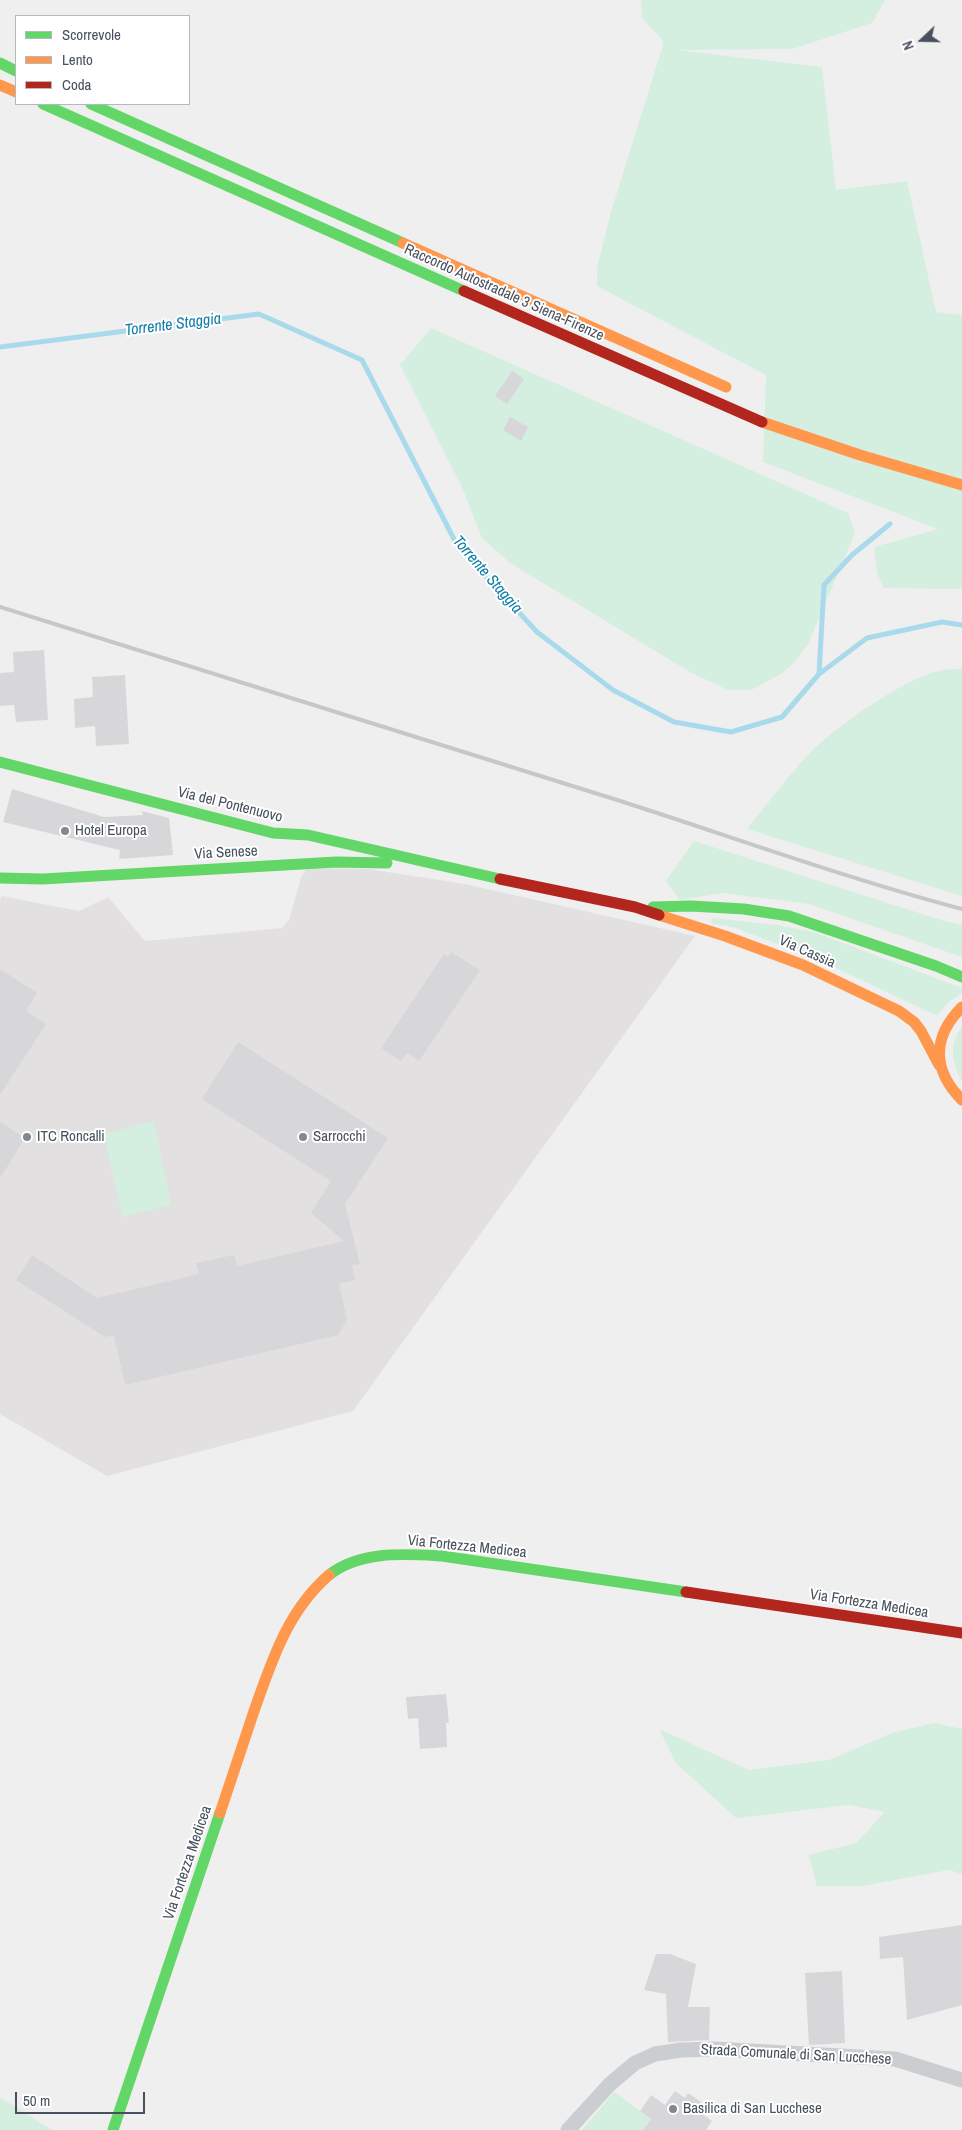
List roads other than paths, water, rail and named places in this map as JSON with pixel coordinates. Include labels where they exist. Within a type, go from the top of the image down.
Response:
[{"type":"main road","points":[[0,63],[15,70]]},
{"type":"main road","points":[[0,85],[15,92]]},
{"type":"main road","name":"Raccordo Autostradale 3 Siena-Firenze","points":[[45,105],[758,421],[860,455],[962,485]]},
{"type":"main road","name":"Raccordo Autostradale 3 Siena-Firenze","points":[[92,105],[737,392]]},
{"type":"main road","name":"Via del Pontenuovo","points":[[0,762],[273,833],[296,844],[329,840],[454,869]]},
{"type":"main road","points":[[266,866],[296,844]]},
{"type":"main road","name":"Via Senese","points":[[0,878],[43,879],[351,861],[454,869]]},
{"type":"main road","name":"Via Cassia","points":[[454,869],[636,907],[759,948],[803,965],[898,1011],[914,1022],[921,1031],[939,1065],[944,1080],[953,1093],[962,1100]]},
{"type":"main road","name":"Via Cassia","points":[[636,907],[691,906],[744,909],[789,916],[936,966],[962,977]]},
{"type":"main road","name":"Via Cassia","points":[[939,1065],[938,1047],[943,1029],[962,1007]]},
{"type":"main road","name":"Via Fortezza Medicea","points":[[114,2130],[273,1659],[294,1613],[311,1591],[333,1571],[360,1561],[384,1556],[407,1554],[442,1556],[962,1634]]},
{"type":"street","name":"Strada Comunale di San Lucchese","points":[[568,2130],[610,2084],[635,2063],[656,2054],[681,2050],[715,2049],[895,2059],[962,2080]]},
{"type":"waterway","name":"Torrente Staggia","points":[[0,347],[259,314],[362,360],[457,545],[537,632],[613,690],[674,722],[731,732],[782,717],[819,674],[867,638],[942,622],[962,625]]},
{"type":"waterway","points":[[819,674],[824,585],[852,555],[890,524]]},
{"type":"railway","points":[[0,607],[537,775],[831,870],[962,909]]},
{"type":"place","name":"Hotel Europa","points":[[65,831]]},
{"type":"place","name":"ITC Roncalli","points":[[27,1137]]},
{"type":"place","name":"Sarrocchi","points":[[303,1137]]},
{"type":"place","name":"Basilica di San Lucchese","points":[[673,2109]]}]
